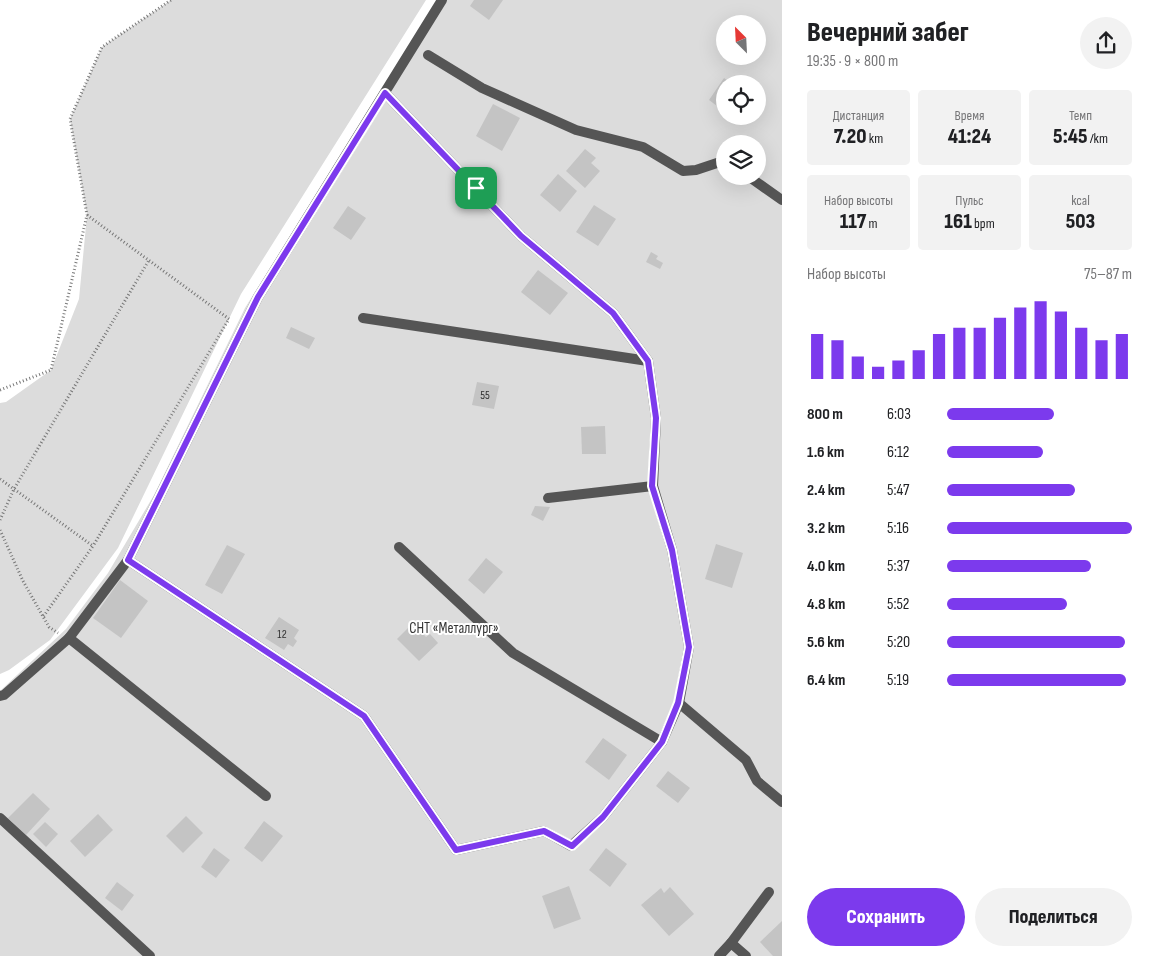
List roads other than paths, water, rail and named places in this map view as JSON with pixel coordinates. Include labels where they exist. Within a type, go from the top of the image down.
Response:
[{"type":"street","points":[[0,696],[4,695],[70,638],[128,560],[258,297],[442,0]]},
{"type":"street","points":[[428,55],[482,88],[576,130],[643,147],[683,171],[696,170],[716,163]]},
{"type":"street","points":[[128,560],[364,716],[456,850],[544,831],[572,846],[603,817],[662,742],[678,703],[689,647],[672,550],[652,486],[656,418],[648,361],[613,313],[521,236],[385,93]]},
{"type":"street","points":[[761,185],[782,200]]},
{"type":"street","points":[[363,318],[648,361]]},
{"type":"street","points":[[548,498],[652,486]]},
{"type":"street","points":[[398,547],[513,653],[662,742]]},
{"type":"street","points":[[70,638],[266,796]]},
{"type":"street","points":[[678,703],[746,760],[757,781],[782,802]]},
{"type":"street","points":[[0,818],[150,956]]},
{"type":"street","points":[[719,956],[769,892]]},
{"type":"street","points":[[731,943],[746,956]]},
{"type":"park label","name":"СНТ «Металлург»","points":[[454,628]]}]
